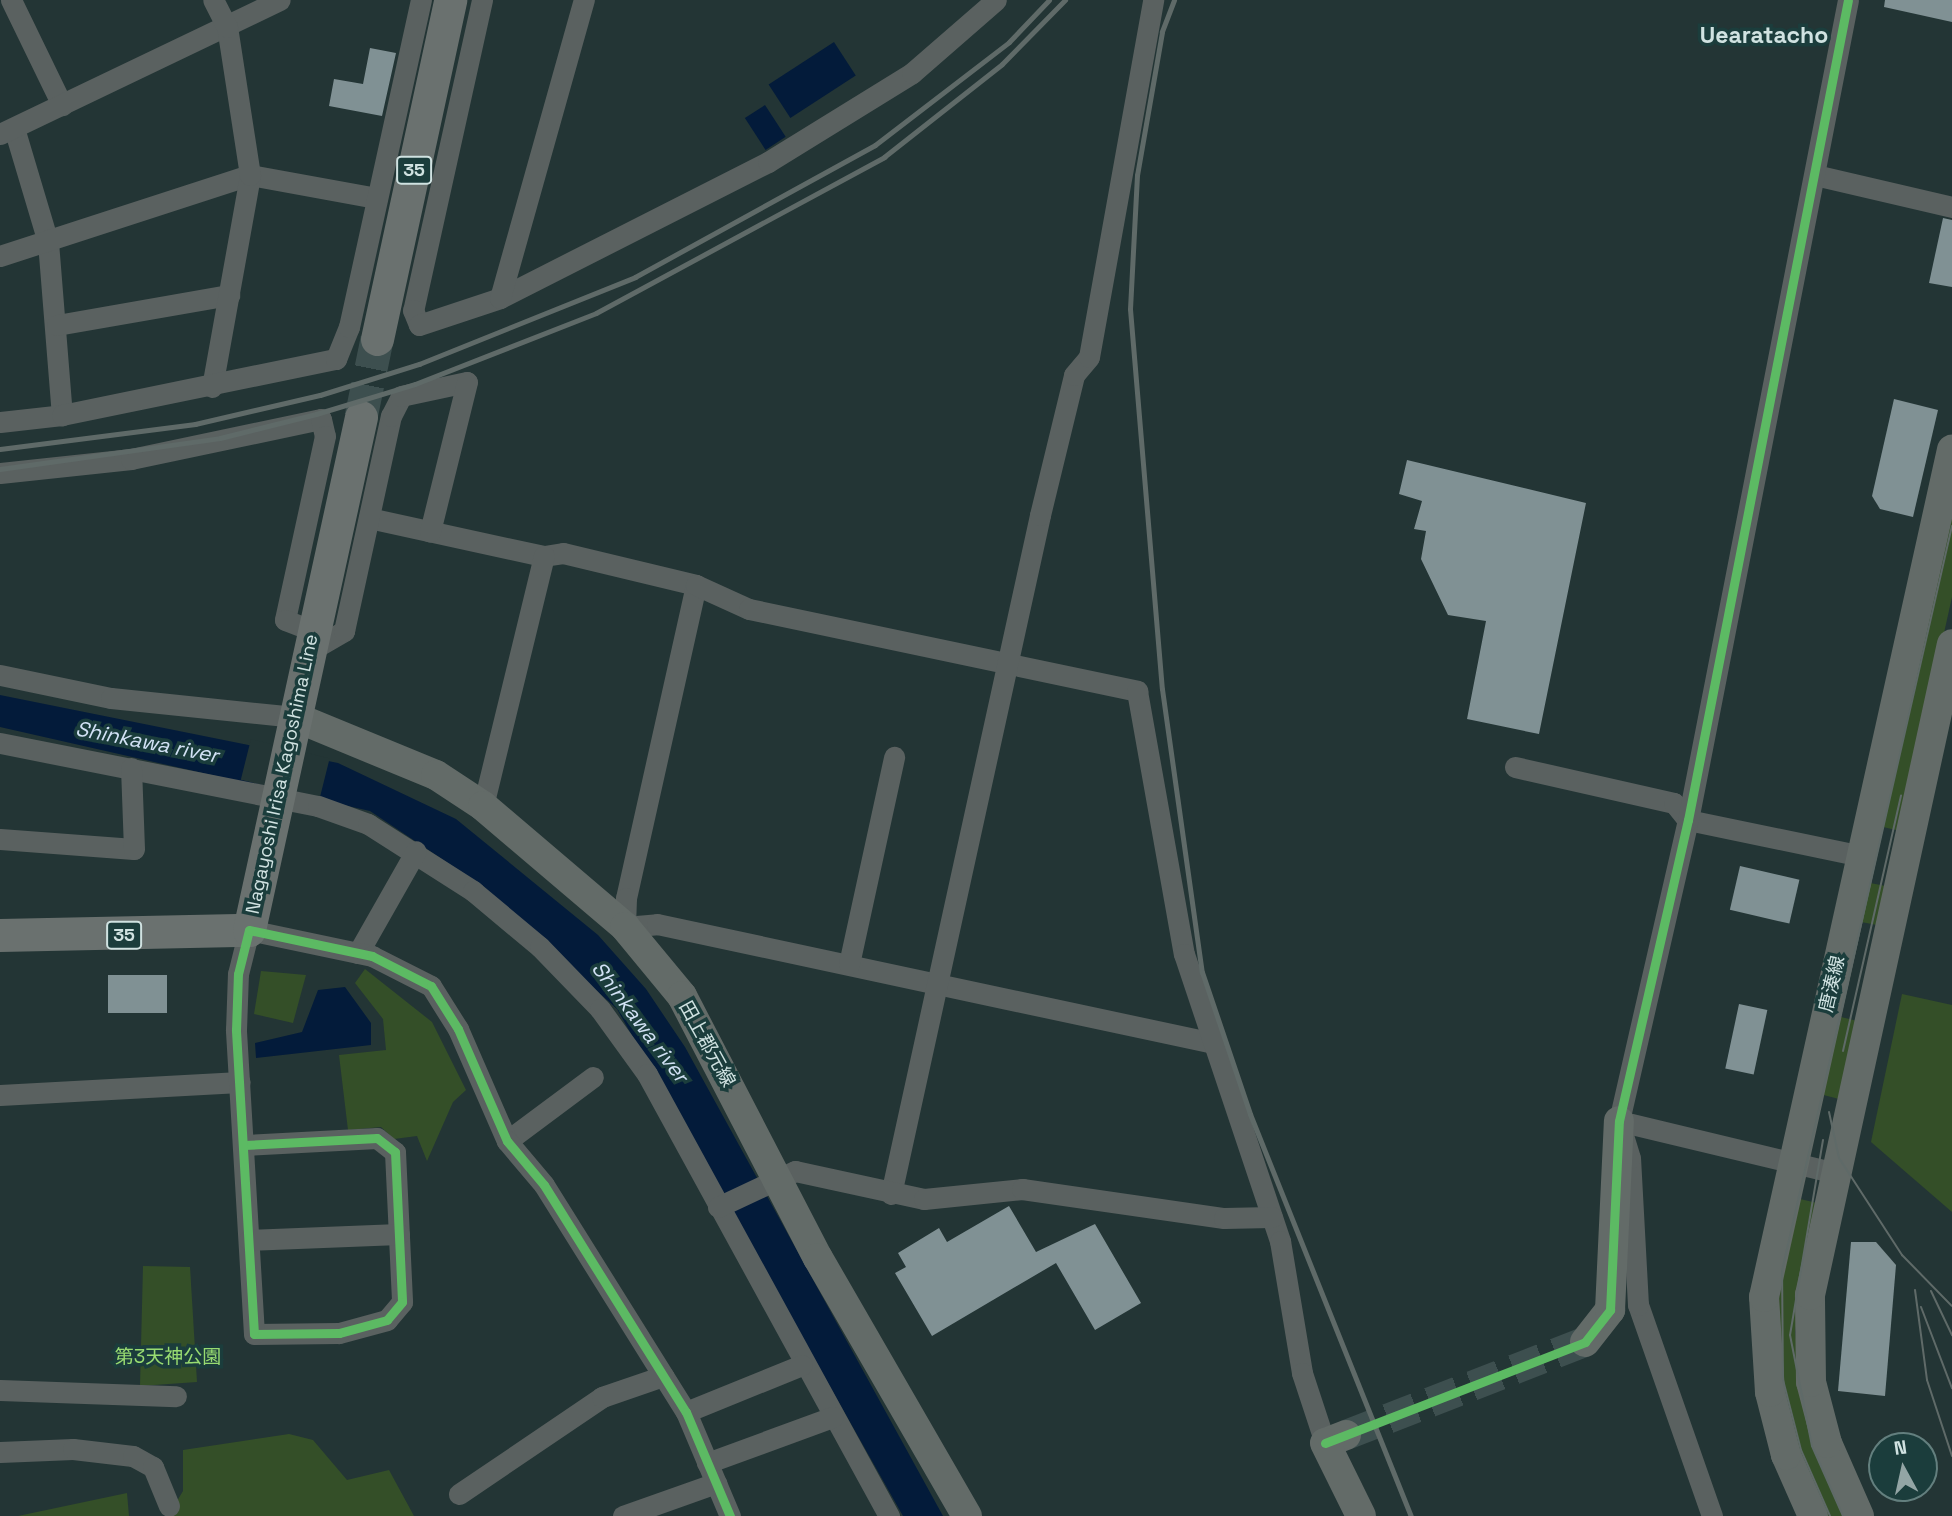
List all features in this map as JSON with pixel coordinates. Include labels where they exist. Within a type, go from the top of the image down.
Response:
[{"type":"main road","name":"35","points":[[377,339],[450,0]]},
{"type":"main road","name":"Nagayoshi Irisa Kagoshima Line","points":[[0,935],[249,930],[361,417]]},
{"type":"street","points":[[11,0],[62,106]]},
{"type":"street","points":[[212,387],[250,175],[226,27],[213,0]]},
{"type":"street","points":[[62,415],[57,325],[48,242],[7,131],[280,0]]},
{"type":"street","points":[[0,422],[62,415],[212,387],[336,359],[377,198],[421,0]]},
{"type":"street","points":[[482,0],[413,310],[419,325],[437,323],[500,298],[768,162],[912,73],[996,0]]},
{"type":"street","points":[[500,298],[584,0]]},
{"type":"street","points":[[891,1194],[936,982],[1074,375],[1089,357],[1153,0]]},
{"type":"street","points":[[1585,1342],[1610,1310],[1619,1121],[1688,820],[1848,0]]},
{"type":"street","points":[[0,256],[250,175],[377,198]]},
{"type":"street","points":[[1815,175],[1952,207]]},
{"type":"street","points":[[57,325],[229,295]]},
{"type":"street","points":[[0,473],[131,459],[321,419],[325,436],[285,621],[311,642],[344,631],[369,518],[401,396],[467,382],[430,532]]},
{"type":"street","name":"唐湊線","points":[[1813,1516],[1786,1455],[1764,1345],[1764,1297],[1952,450]]},
{"type":"street","points":[[369,518],[544,556],[563,553],[696,585],[749,609],[1007,667],[1137,691],[1184,954],[1272,1217],[1302,1373],[1336,1439],[1362,1516]]},
{"type":"street","points":[[483,806],[544,556]]},
{"type":"street","points":[[696,585],[626,898],[625,927],[657,924],[1213,1043]]},
{"type":"street","points":[[1859,1516],[1827,1443],[1811,1382],[1810,1295],[1952,643]]},
{"type":"street","points":[[0,674],[111,698],[295,717]]},
{"type":"street","name":"田上郡元線","points":[[295,717],[436,775],[483,806],[625,927],[682,996],[775,1177],[967,1516]]},
{"type":"street","points":[[0,743],[278,799],[369,824],[416,851],[540,947],[600,1009],[672,1114],[802,1365],[889,1516]]},
{"type":"street","points":[[849,964],[894,757]]},
{"type":"street","points":[[1515,767],[1674,803],[1688,820],[1862,856]]},
{"type":"street","points":[[0,839],[134,849],[131,768]]},
{"type":"street","points":[[358,953],[416,851]]},
{"type":"street","points":[[243,1144],[377,1138],[395,1152],[402,1302],[387,1320],[309,1336],[254,1334],[243,1144],[240,1082],[237,974],[249,930],[358,953],[398,966],[431,986],[458,1029],[507,1141],[544,1185],[686,1412],[730,1516]]},
{"type":"street","points":[[507,1141],[593,1077]]},
{"type":"street","points":[[0,1096],[240,1082]]},
{"type":"street","points":[[1619,1121],[1791,1166],[1836,1173]]},
{"type":"street","points":[[1619,1121],[1630,1158],[1638,1305],[1712,1516]]},
{"type":"street","points":[[718,1207],[775,1177],[795,1171],[891,1194],[925,1199],[1022,1189],[1224,1218],[1272,1217]]},
{"type":"street","points":[[249,1240],[399,1234]]},
{"type":"street","points":[[686,1412],[802,1365]]},
{"type":"street","points":[[459,1494],[602,1397],[663,1376]]},
{"type":"street","points":[[0,1390],[176,1396]]},
{"type":"street","points":[[707,1463],[833,1417]]},
{"type":"street","points":[[0,1452],[73,1449],[133,1456],[153,1467],[169,1507]]},
{"type":"street","points":[[623,1516],[716,1483]]},
{"type":"green space","points":[[1952,512],[1952,597],[1900,831],[1879,826]]},
{"type":"green space","points":[[1865,882],[1886,886],[1878,925],[1857,921]]},
{"type":"green space","points":[[365,969],[432,1022],[466,1090],[453,1102],[427,1161],[417,1136],[394,1139],[381,1127],[348,1130],[339,1055],[386,1050],[383,1019],[355,983]]},
{"type":"green space","points":[[261,971],[306,975],[293,1023],[254,1014]]},
{"type":"green space","points":[[1902,994],[1952,1005],[1952,1212],[1871,1142]]},
{"type":"green space","points":[[1837,1016],[1857,1021],[1838,1099],[1818,1094]]},
{"type":"green space","points":[[1796,1198],[1817,1203],[1795,1332],[1801,1380],[1849,1516],[1825,1516],[1798,1452],[1780,1384],[1773,1332]]},
{"type":"green space","name":"第3天神公園","points":[[143,1266],[190,1267],[197,1382],[140,1386]]},
{"type":"green space","points":[[289,1434],[313,1440],[347,1480],[389,1470],[414,1516],[168,1516],[183,1491],[183,1450]]},
{"type":"green space","points":[[127,1493],[129,1516],[18,1516]]},
{"type":"water","points":[[834,42],[856,76],[790,118],[769,84]]},
{"type":"water","points":[[765,105],[786,137],[766,150],[745,118]]},
{"type":"water","name":"Shinkawa river","points":[[0,695],[338,763],[456,819],[598,935],[646,989],[685,1047],[943,1516],[903,1516],[617,1009],[475,881],[370,811],[0,727]]},
{"type":"water","points":[[345,987],[371,1023],[371,1045],[256,1058],[255,1043],[302,1032],[318,990]]},
{"type":"pier","points":[[251,739],[330,759],[319,799],[241,780]]},
{"type":"building","points":[[1885,0],[1952,0],[1952,22],[1884,7]]},
{"type":"building","points":[[370,48],[396,53],[382,116],[329,106],[334,79],[363,84]]},
{"type":"building","points":[[1943,218],[1952,220],[1952,287],[1929,283]]},
{"type":"building","points":[[1894,399],[1938,410],[1913,517],[1880,509],[1872,496]]},
{"type":"building","points":[[1407,460],[1586,503],[1539,734],[1467,719],[1486,621],[1448,615],[1421,559],[1426,531],[1414,529],[1422,501],[1399,494]]},
{"type":"building","points":[[1740,866],[1799,880],[1789,924],[1730,910]]},
{"type":"building","points":[[108,975],[167,975],[167,1013],[108,1013]]},
{"type":"building","points":[[1739,1004],[1767,1010],[1754,1075],[1725,1069]]},
{"type":"building","points":[[1009,1206],[1036,1252],[1095,1224],[1141,1303],[1095,1330],[1056,1263],[932,1336],[895,1273],[906,1267],[898,1253],[939,1228],[947,1242]]},
{"type":"building","points":[[1851,1242],[1876,1242],[1896,1265],[1885,1396],[1838,1391]]},
{"type":"tunnel","points":[[361,417],[377,339]]},
{"type":"tunnel","points":[[1346,1435],[1585,1342]]},
{"type":"tram line","points":[[1830,1516],[1801,1450],[1783,1380],[1782,1271],[1952,526]]},
{"type":"tram line","points":[[1843,1051],[1901,795]]},
{"type":"tram line","points":[[1829,1112],[1839,1158],[1902,1255],[1952,1306]]},
{"type":"tram line","points":[[1823,1140],[1790,1335],[1812,1446],[1843,1516]]},
{"type":"tram line","points":[[1915,1290],[1927,1380],[1952,1456]]},
{"type":"tram line","points":[[1931,1291],[1952,1335]]},
{"type":"tram line","points":[[1921,1307],[1952,1388]]},
{"type":"railway","points":[[0,449],[195,424],[320,395],[419,364],[635,277],[875,145],[1009,42],[1049,0]]},
{"type":"railway","points":[[0,469],[220,438],[316,414],[415,384],[596,313],[884,157],[1002,64],[1065,0]]},
{"type":"railway","points":[[1174,0],[1162,32],[1137,175],[1130,309],[1162,689],[1202,972],[1250,1114],[1411,1516]]},
{"type":"cycle path","points":[[1325,1443],[1585,1342],[1610,1310],[1619,1121],[1688,820],[1848,0]]},
{"type":"cycle path","points":[[244,1145],[377,1138],[395,1152],[402,1302],[387,1320],[339,1333],[254,1334],[236,1030],[238,974],[249,930],[372,956],[431,986],[458,1029],[507,1141],[544,1185],[686,1412],[730,1516]]},
{"type":"district","name":"Uearatacho","points":[[1764,35]]}]
